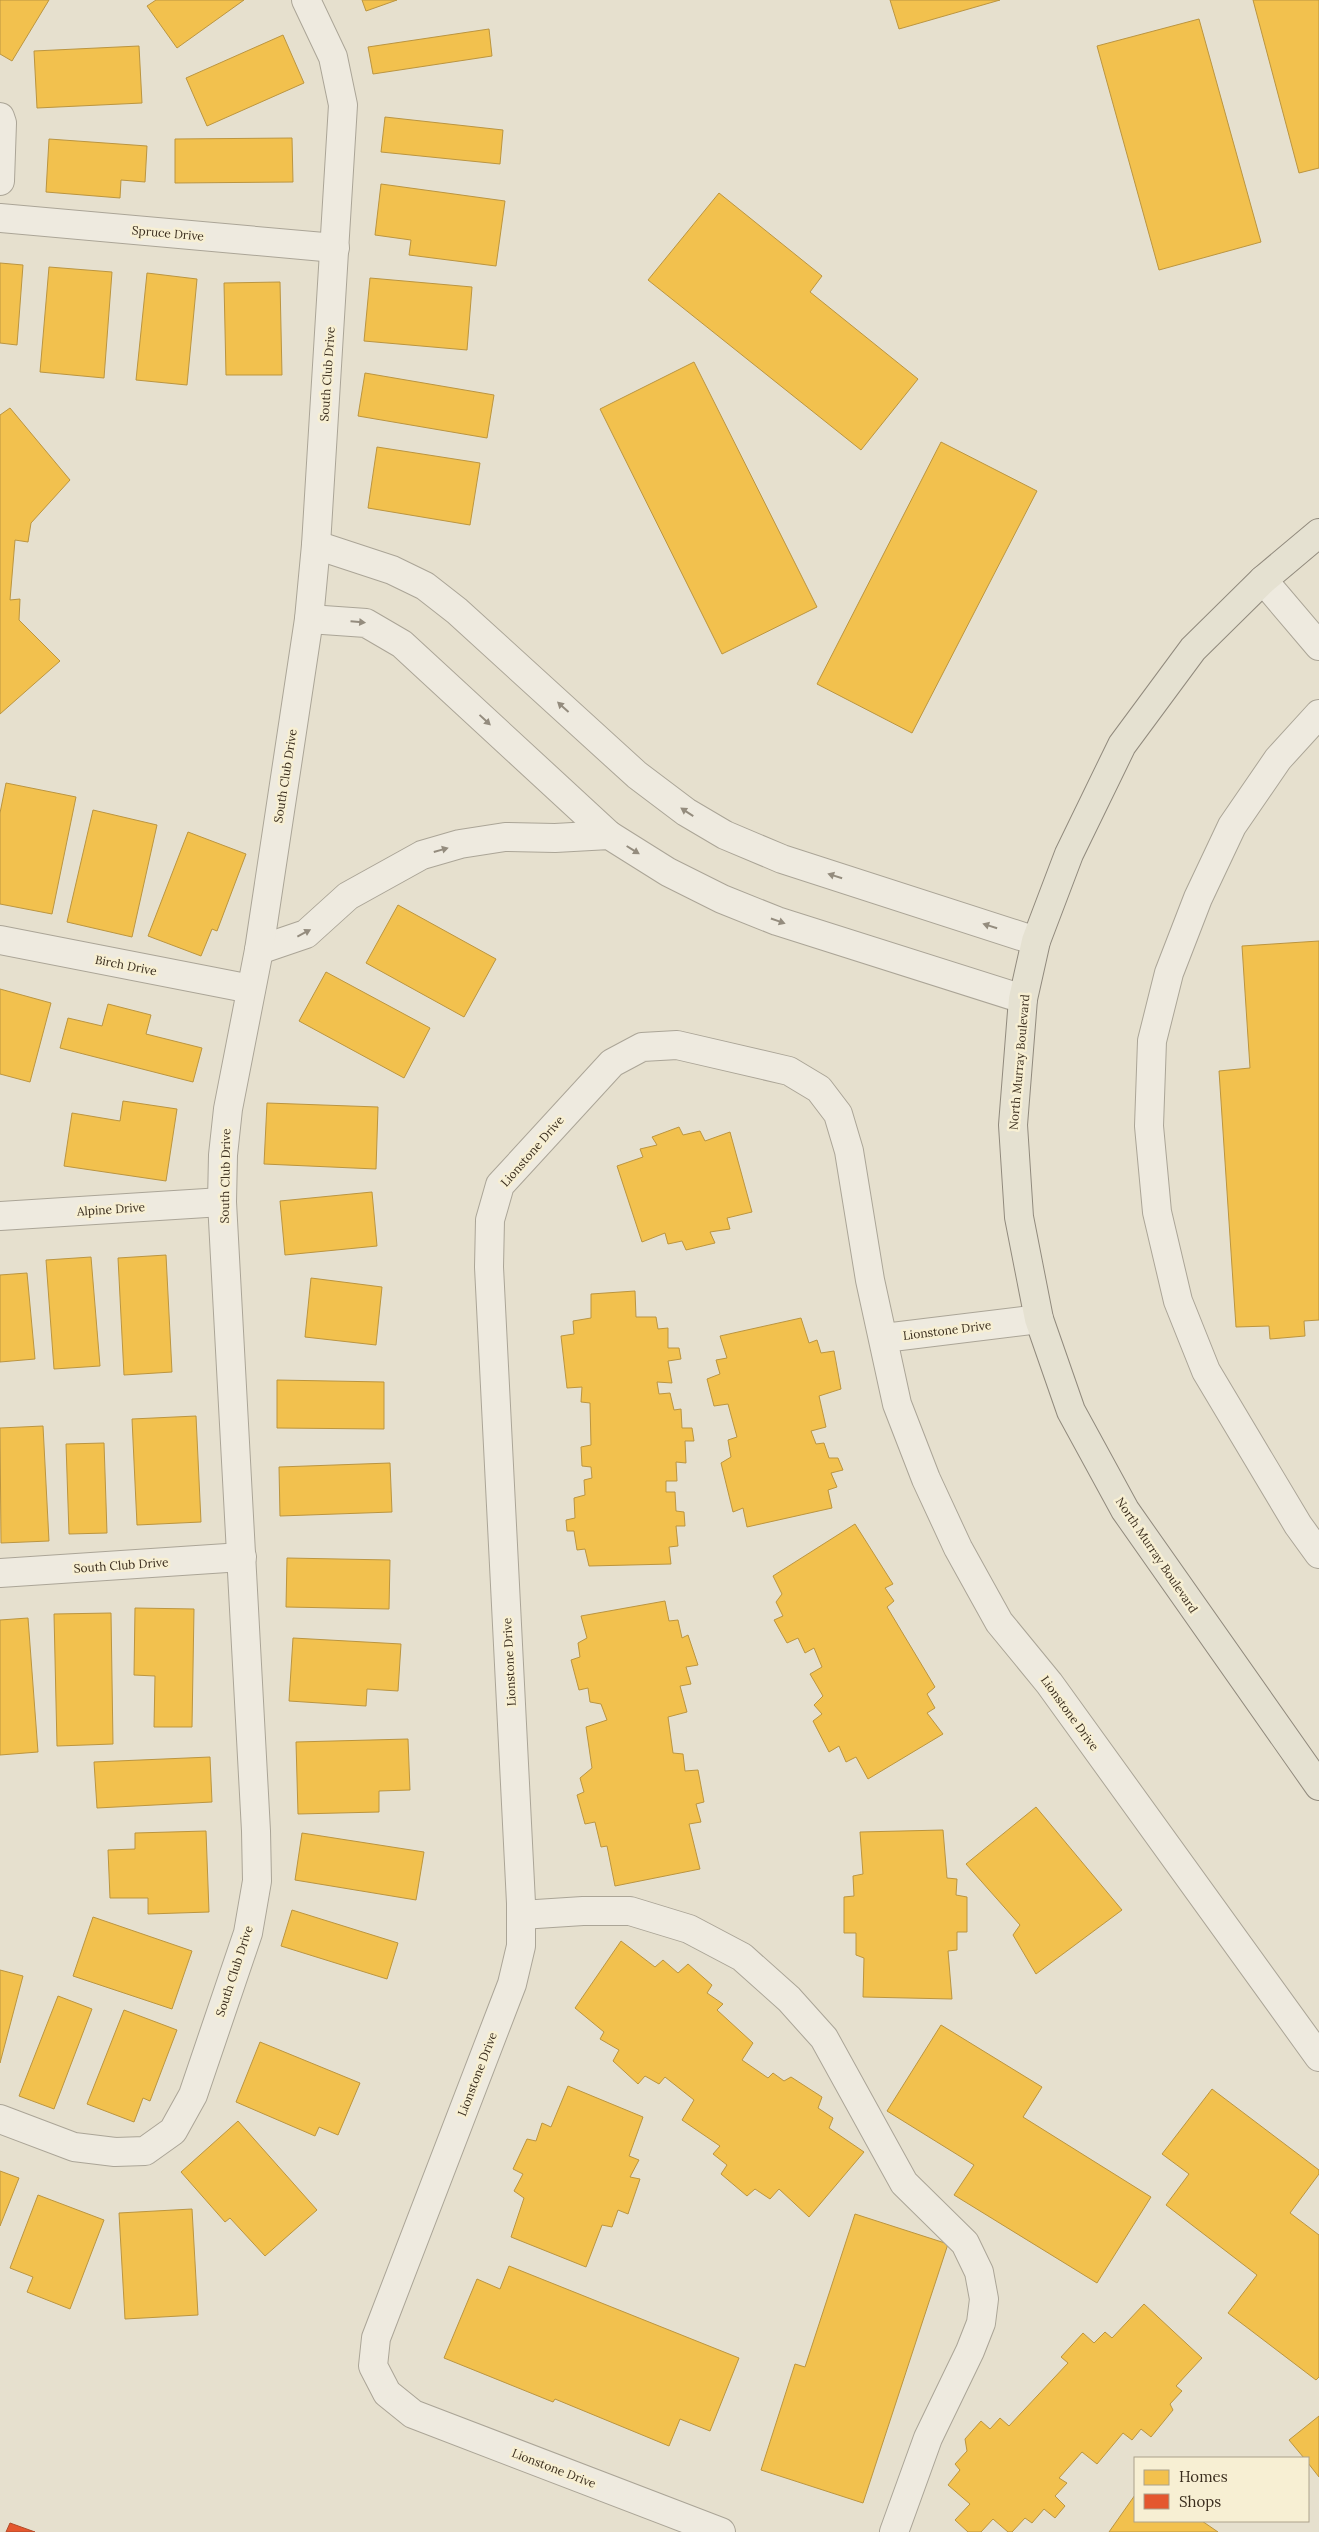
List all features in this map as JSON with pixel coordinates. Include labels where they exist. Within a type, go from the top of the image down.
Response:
[{"type":"main road","name":"North Murray Boulevard","points":[[1319,533],[1263,580],[1193,649],[1122,745],[1069,854],[1036,941],[1023,999],[1013,1125],[1019,1217],[1039,1319],[1071,1411],[1124,1510],[1319,1786]]},
{"type":"street","name":"South Club Drive","points":[[0,2119],[74,2147],[115,2152],[146,2151],[173,2131],[193,2095],[248,1933],[257,1881],[242,1557],[222,1202],[223,1155],[228,1109],[259,950],[309,619],[316,545],[343,105],[333,57],[306,0]]},
{"type":"street","points":[[0,117],[0,181]]},
{"type":"street","name":"Spruce Drive","points":[[0,218],[335,248]]},
{"type":"street","points":[[316,545],[392,570],[425,586],[457,611],[637,775],[686,812],[726,835],[782,859],[1036,941]]},
{"type":"street","points":[[1263,580],[1319,646]]},
{"type":"street","points":[[309,619],[366,623],[402,644],[609,834],[668,872],[722,900],[777,921],[1023,999]]},
{"type":"street","points":[[1319,714],[1278,759],[1232,826],[1198,898],[1169,973],[1152,1041],[1149,1126],[1157,1212],[1178,1301],[1206,1371],[1298,1525],[1319,1554]]},
{"type":"street","points":[[259,950],[306,934],[348,896],[422,855],[460,844],[505,838],[555,838],[609,834]]},
{"type":"street","name":"Birch Drive","points":[[0,940],[251,989]]},
{"type":"street","name":"Lionstone Drive","points":[[721,2532],[413,2414],[387,2393],[374,2366],[376,2338],[512,1984],[521,1946],[489,1267],[490,1220],[500,1185],[612,1063],[642,1048],[677,1045],[789,1071],[819,1089],[838,1114],[848,1151],[870,1280],[884,1338],[896,1404],[926,1478],[958,1548],[999,1622],[1049,1683],[1319,2057]]},
{"type":"street","name":"Alpine Drive","points":[[0,1216],[222,1202]]},
{"type":"street","name":"Lionstone Drive","points":[[884,1338],[1039,1319]]},
{"type":"street","name":"South Club Drive","points":[[0,1573],[242,1557]]},
{"type":"street","points":[[521,1915],[583,1911],[630,1912],[689,1929],[742,1957],[789,1999],[824,2038],[904,2183],[965,2243],[978,2272],[984,2300],[981,2323],[970,2351],[928,2438],[894,2532]]},
{"type":"building: Homes","points":[[0,0],[49,0],[12,61],[0,54]]},
{"type":"building: Homes","points":[[156,0],[244,0],[177,48],[147,6]]},
{"type":"building: Homes","points":[[362,0],[397,0],[366,11]]},
{"type":"building: Homes","points":[[890,0],[1000,0],[899,29]]},
{"type":"building: Homes","points":[[1253,0],[1319,0],[1319,168],[1299,173]]},
{"type":"building: Homes","points":[[1199,19],[1261,242],[1159,270],[1097,46]]},
{"type":"building: Homes","points":[[489,29],[492,56],[373,74],[368,47]]},
{"type":"building: Homes","points":[[283,35],[304,83],[207,126],[186,78]]},
{"type":"building: Homes","points":[[139,46],[142,103],[37,108],[34,51]]},
{"type":"building: Homes","points":[[385,117],[503,130],[500,164],[381,152]]},
{"type":"building: Homes","points":[[292,138],[293,182],[175,183],[175,139]]},
{"type":"building: Homes","points":[[49,139],[147,146],[145,182],[121,180],[120,198],[46,192]]},
{"type":"building: Homes","points":[[381,184],[505,201],[496,266],[409,255],[411,240],[375,235]]},
{"type":"building: Homes","points":[[719,193],[822,276],[810,292],[918,379],[861,450],[648,280]]},
{"type":"building: Homes","points":[[0,263],[23,265],[17,345],[0,343]]},
{"type":"building: Homes","points":[[49,267],[112,272],[104,378],[40,372]]},
{"type":"building: Homes","points":[[147,273],[197,279],[187,385],[136,380]]},
{"type":"building: Homes","points":[[370,278],[472,287],[467,350],[364,341]]},
{"type":"building: Homes","points":[[280,282],[282,375],[226,375],[224,283]]},
{"type":"building: Homes","points":[[694,362],[817,607],[722,654],[600,409]]},
{"type":"building: Homes","points":[[365,373],[494,395],[487,438],[358,416]]},
{"type":"building: Homes","points":[[10,408],[70,480],[31,523],[28,542],[15,540],[10,600],[20,599],[19,620],[60,661],[0,714],[0,415]]},
{"type":"building: Homes","points":[[941,442],[1037,491],[912,733],[817,684]]},
{"type":"building: Homes","points":[[377,447],[480,463],[470,525],[368,508]]},
{"type":"building: Homes","points":[[6,783],[76,797],[52,914],[0,904],[0,813]]},
{"type":"building: Homes","points":[[93,810],[157,825],[132,937],[67,922]]},
{"type":"building: Homes","points":[[188,832],[246,854],[217,931],[212,929],[201,956],[148,936]]},
{"type":"building: Homes","points":[[398,905],[496,959],[464,1017],[366,963]]},
{"type":"building: Homes","points":[[1319,941],[1319,1320],[1304,1321],[1305,1336],[1270,1339],[1269,1326],[1236,1327],[1219,1071],[1250,1068],[1242,946]]},
{"type":"building: Homes","points":[[326,972],[430,1028],[404,1078],[299,1021]]},
{"type":"building: Homes","points":[[0,989],[51,1003],[30,1082],[0,1074]]},
{"type":"building: Homes","points":[[108,1004],[151,1015],[146,1034],[202,1048],[193,1082],[60,1048],[68,1018],[102,1026]]},
{"type":"building: Homes","points":[[123,1101],[177,1109],[166,1181],[64,1166],[72,1113],[120,1121]]},
{"type":"building: Homes","points":[[267,1103],[378,1107],[376,1169],[264,1164]]},
{"type":"building: Homes","points":[[679,1127],[683,1135],[700,1131],[705,1141],[730,1132],[752,1212],[727,1218],[730,1229],[710,1232],[715,1243],[686,1250],[682,1241],[668,1244],[665,1233],[642,1242],[617,1166],[643,1157],[640,1149],[657,1145],[652,1137]]},
{"type":"building: Homes","points":[[372,1192],[377,1246],[285,1255],[280,1201]]},
{"type":"building: Homes","points":[[166,1255],[172,1372],[124,1375],[118,1258]]},
{"type":"building: Homes","points":[[91,1257],[100,1366],[54,1369],[46,1260]]},
{"type":"building: Homes","points":[[27,1273],[35,1359],[0,1362],[0,1275]]},
{"type":"building: Homes","points":[[311,1278],[382,1287],[376,1345],[305,1337]]},
{"type":"building: Homes","points":[[635,1291],[636,1317],[656,1317],[658,1329],[668,1328],[668,1348],[679,1348],[681,1359],[668,1361],[672,1383],[657,1382],[659,1394],[670,1393],[674,1410],[681,1409],[682,1428],[692,1428],[694,1441],[685,1441],[686,1463],[676,1462],[677,1481],[666,1481],[666,1492],[675,1492],[676,1511],[684,1512],[685,1526],[676,1526],[678,1546],[669,1547],[671,1564],[589,1566],[585,1549],[577,1550],[574,1531],[567,1531],[566,1520],[575,1518],[574,1498],[585,1495],[584,1480],[592,1478],[591,1467],[582,1466],[581,1447],[591,1445],[590,1403],[581,1402],[582,1387],[567,1388],[561,1336],[574,1334],[573,1321],[591,1318],[591,1294]]},
{"type":"building: Homes","points":[[801,1318],[809,1343],[817,1340],[821,1353],[834,1351],[841,1389],[819,1396],[826,1427],[811,1431],[816,1444],[824,1443],[829,1458],[838,1458],[843,1470],[831,1473],[837,1487],[828,1490],[832,1508],[747,1527],[743,1508],[733,1512],[721,1463],[731,1457],[728,1440],[737,1437],[728,1404],[714,1406],[707,1379],[720,1374],[716,1360],[727,1358],[720,1336]]},
{"type":"building: Homes","points":[[277,1380],[384,1382],[384,1429],[277,1428]]},
{"type":"building: Homes","points":[[196,1416],[201,1522],[137,1525],[132,1419]]},
{"type":"building: Homes","points":[[43,1426],[49,1541],[1,1543],[0,1428]]},
{"type":"building: Homes","points":[[104,1443],[107,1533],[69,1534],[66,1444]]},
{"type":"building: Homes","points":[[390,1463],[392,1512],[280,1516],[279,1467]]},
{"type":"building: Homes","points":[[855,1524],[893,1584],[885,1588],[894,1601],[887,1607],[935,1687],[927,1694],[935,1708],[927,1713],[943,1734],[868,1779],[856,1757],[846,1762],[839,1746],[829,1752],[813,1721],[822,1714],[814,1705],[823,1696],[810,1674],[822,1667],[814,1648],[805,1653],[798,1638],[787,1643],[774,1620],[783,1616],[776,1602],[782,1594],[773,1576]]},
{"type":"building: Homes","points":[[287,1558],[390,1560],[389,1609],[286,1607]]},
{"type":"building: Homes","points":[[665,1601],[669,1621],[678,1620],[682,1638],[688,1635],[698,1665],[686,1667],[691,1684],[680,1686],[687,1712],[668,1717],[673,1753],[683,1754],[685,1771],[698,1770],[704,1802],[696,1804],[701,1822],[689,1824],[700,1869],[615,1886],[607,1846],[601,1847],[595,1822],[585,1824],[577,1795],[584,1792],[580,1778],[592,1768],[586,1727],[607,1720],[601,1704],[590,1702],[588,1688],[579,1690],[571,1660],[580,1657],[578,1643],[587,1638],[581,1616]]},
{"type":"building: Homes","points":[[135,1608],[194,1609],[192,1727],[154,1727],[155,1676],[134,1675]]},
{"type":"building: Homes","points":[[111,1613],[113,1744],[57,1746],[54,1614]]},
{"type":"building: Homes","points":[[28,1618],[38,1752],[0,1755],[0,1620]]},
{"type":"building: Homes","points":[[293,1638],[401,1644],[398,1691],[367,1689],[366,1706],[289,1701]]},
{"type":"building: Homes","points":[[408,1739],[410,1790],[379,1791],[379,1812],[298,1814],[296,1742]]},
{"type":"building: Homes","points":[[210,1757],[212,1802],[97,1808],[94,1762]]},
{"type":"building: Homes","points":[[1036,1807],[1122,1910],[1036,1974],[1013,1935],[1020,1925],[966,1864]]},
{"type":"building: Homes","points":[[943,1830],[947,1878],[957,1879],[956,1895],[967,1897],[967,1932],[957,1932],[957,1950],[948,1951],[952,1999],[863,1997],[864,1958],[856,1955],[856,1933],[844,1933],[844,1897],[854,1896],[853,1876],[863,1874],[860,1832]]},
{"type":"building: Homes","points":[[206,1831],[209,1912],[148,1914],[148,1898],[110,1898],[108,1850],[135,1849],[135,1833]]},
{"type":"building: Homes","points":[[302,1833],[424,1852],[416,1900],[295,1880]]},
{"type":"building: Homes","points":[[292,1910],[398,1943],[387,1979],[281,1946]]},
{"type":"building: Homes","points":[[93,1917],[192,1951],[172,2009],[73,1976]]},
{"type":"building: Homes","points":[[621,1941],[655,1967],[663,1960],[678,1973],[688,1964],[712,1985],[707,1993],[723,2004],[717,2010],[753,2043],[742,2060],[768,2078],[773,2073],[784,2081],[791,2077],[822,2097],[818,2108],[833,2118],[829,2128],[864,2152],[809,2217],[779,2189],[770,2199],[755,2189],[747,2196],[721,2174],[727,2165],[713,2154],[720,2146],[682,2120],[694,2100],[665,2077],[659,2084],[645,2076],[638,2084],[613,2061],[619,2050],[600,2039],[604,2032],[575,2008]]},
{"type":"building: Homes","points":[[0,1970],[23,1976],[0,2063]]},
{"type":"building: Homes","points":[[58,1996],[92,2009],[54,2109],[19,2096]]},
{"type":"building: Homes","points":[[124,2010],[177,2030],[150,2101],[143,2098],[134,2122],[87,2104]]},
{"type":"building: Homes","points":[[941,2025],[1042,2087],[1023,2117],[1151,2197],[1097,2283],[954,2195],[974,2165],[887,2111]]},
{"type":"building: Homes","points":[[260,2042],[360,2083],[338,2135],[319,2127],[315,2136],[236,2102]]},
{"type":"building: Homes","points":[[568,2086],[643,2117],[629,2156],[639,2160],[630,2177],[640,2179],[628,2214],[618,2210],[612,2227],[602,2225],[586,2267],[511,2237],[524,2198],[514,2191],[523,2174],[513,2169],[527,2139],[536,2141],[542,2123],[551,2127]]},
{"type":"building: Homes","points":[[1212,2089],[1319,2170],[1319,2174],[1290,2213],[1319,2235],[1319,2377],[1316,2380],[1228,2313],[1257,2275],[1166,2205],[1189,2174],[1162,2154]]},
{"type":"building: Homes","points":[[238,2121],[317,2210],[265,2256],[230,2218],[225,2222],[181,2172]]},
{"type":"building: Homes","points":[[0,2171],[19,2178],[0,2226]]},
{"type":"building: Homes","points":[[38,2195],[104,2220],[70,2309],[27,2292],[33,2277],[10,2268]]},
{"type":"building: Homes","points":[[192,2209],[198,2315],[125,2319],[119,2213]]},
{"type":"building: Homes","points":[[855,2214],[948,2244],[863,2503],[761,2470],[795,2364],[805,2367]]},
{"type":"building: Homes","points":[[509,2266],[739,2358],[710,2431],[680,2419],[669,2446],[555,2399],[553,2402],[444,2358],[477,2279],[500,2289]]},
{"type":"building: Homes","points":[[1144,2304],[1202,2358],[1176,2386],[1182,2391],[1170,2404],[1173,2410],[1151,2437],[1141,2429],[1132,2440],[1123,2433],[1097,2464],[1082,2452],[1059,2478],[1067,2483],[1055,2496],[1065,2506],[1055,2518],[1044,2509],[1032,2523],[1025,2518],[1012,2532],[1008,2532],[993,2519],[981,2532],[968,2532],[955,2520],[970,2504],[948,2485],[960,2470],[955,2464],[967,2451],[965,2439],[981,2421],[990,2429],[1000,2418],[1009,2426],[1068,2363],[1061,2357],[1083,2333],[1094,2343],[1105,2332],[1112,2338]]},
{"type":"building: Homes","points":[[1319,2416],[1319,2477],[1309,2464],[1309,2457],[1303,2457],[1289,2440]]},
{"type":"building: Homes","points":[[1134,2496],[1134,2522],[1203,2522],[1218,2532],[1109,2532]]},
{"type":"building: Shops","points":[[10,2523],[35,2532],[6,2532]]}]
